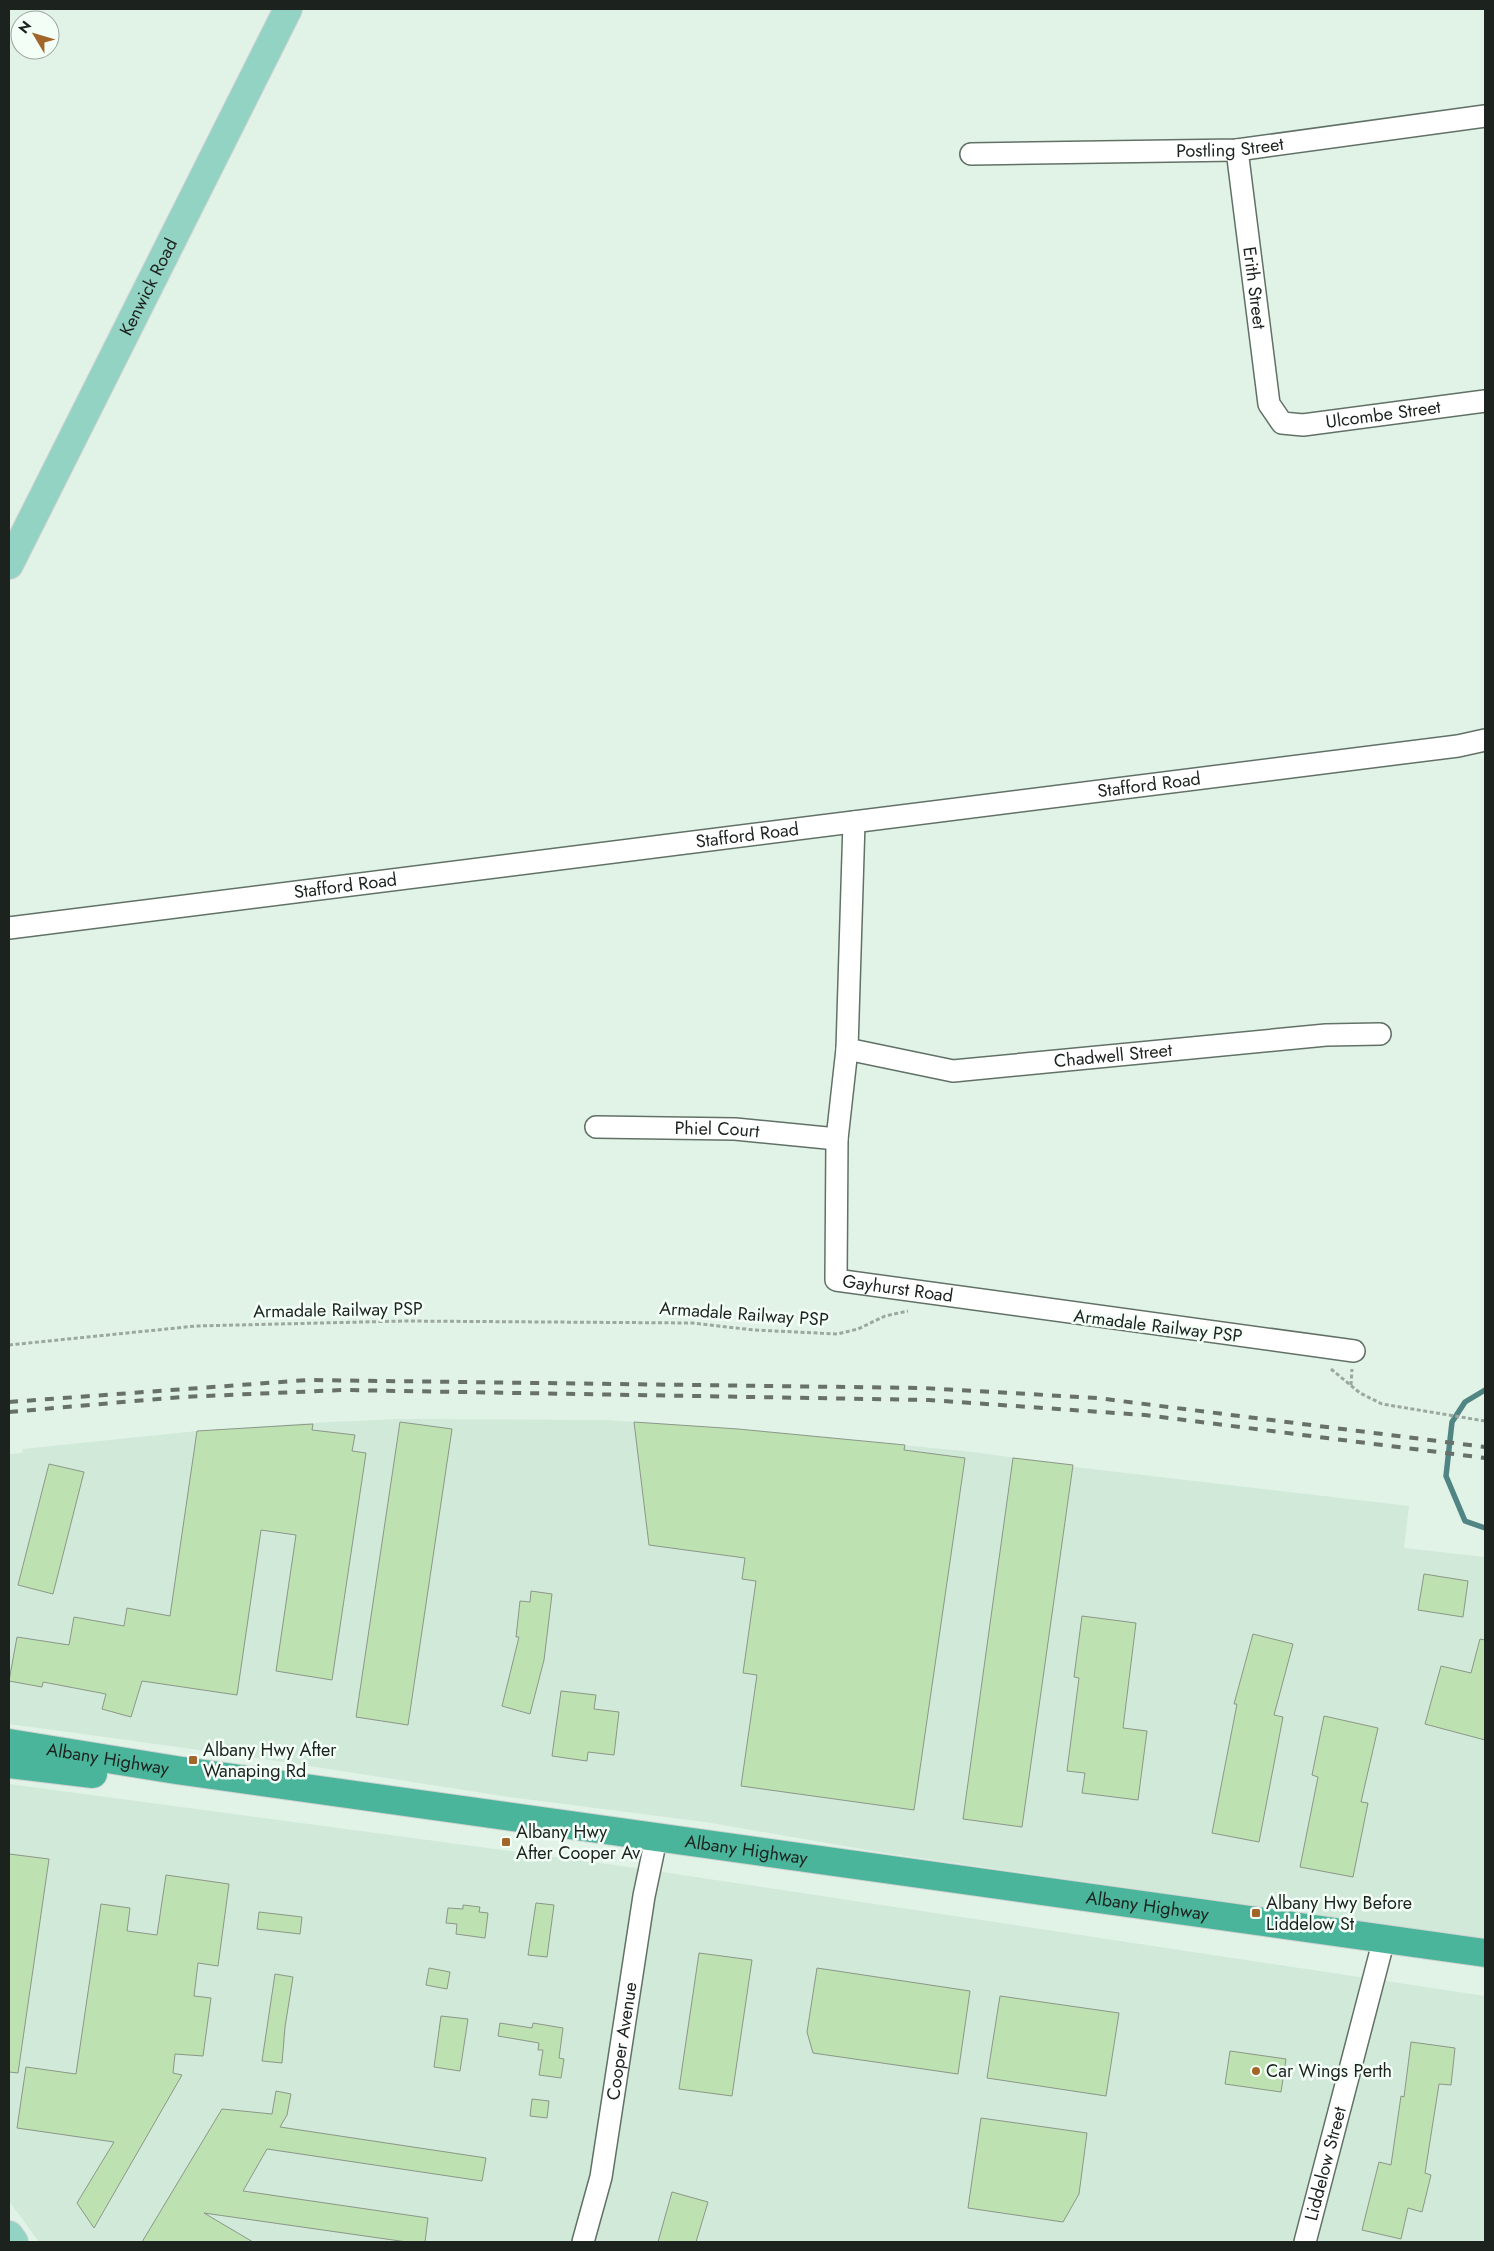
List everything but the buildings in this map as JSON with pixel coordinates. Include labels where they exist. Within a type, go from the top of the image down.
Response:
[{"type":"highway","name":"Albany Highway","points":[[9,1742],[654,1847]]},
{"type":"highway","name":"Albany Highway","points":[[9,1764],[654,1847],[1382,1948],[1485,1953]]},
{"type":"highway","name":"Albany Highway","points":[[1382,1948],[1485,1972]]},
{"type":"main road","name":"Kenwick Road","points":[[9,528],[269,9]]},
{"type":"main road","name":"Kenwick Road","points":[[9,565],[288,9]]},
{"type":"main road","points":[[9,2235],[14,2242]]},
{"type":"street","name":"Postling Street","points":[[971,154],[1237,150],[1485,116]]},
{"type":"street","name":"Erith Street","points":[[1237,150],[1269,404],[1282,423]]},
{"type":"street","name":"Ulcombe Street","points":[[1282,423],[1303,425],[1485,402]]},
{"type":"street","name":"Stafford Road","points":[[9,928],[1458,746],[1485,740]]},
{"type":"street","name":"Gayhurst Road","points":[[854,822],[847,1049],[837,1139],[836,1280],[1354,1351]]},
{"type":"street","name":"Chadwell Street","points":[[847,1049],[953,1071],[1326,1036],[1380,1034]]},
{"type":"street","name":"Phiel Court","points":[[596,1127],[735,1129],[837,1139]]},
{"type":"street","name":"Cooper Avenue","points":[[583,2242],[601,2177],[654,1847]]},
{"type":"street","name":"Liddelow Street","points":[[1305,2242],[1382,1948]]},
{"type":"path","name":"Armadale Railway PSP","points":[[9,1344],[196,1326],[404,1321],[692,1323],[754,1330],[837,1334],[858,1328],[885,1316],[909,1311]]},
{"type":"path","points":[[1325,1365],[1375,1402],[1485,1421]]},
{"type":"shaded area","points":[[399,1419],[607,1420],[738,1429],[963,1451],[1073,1465],[1074,1467],[1409,1506],[1404,1548],[1485,1557],[1485,1939],[885,1853],[705,1822],[509,1797],[251,1757],[9,1724],[9,1454],[22,1453],[23,1449],[197,1431]]},
{"type":"shaded area","points":[[9,1784],[636,1868],[1485,1996],[1485,2242],[39,2242],[9,2201]]},
{"type":"waterway","points":[[1485,1390],[1465,1402],[1452,1422],[1446,1476],[1465,1521],[1485,1528]]},
{"type":"railway","points":[[9,1402],[308,1380],[924,1388],[1097,1398],[1485,1447]]},
{"type":"railway","points":[[9,1412],[181,1397],[343,1390],[929,1400],[1145,1415],[1485,1458]]},
{"type":"place","name":"Albany Hwy After Wanaping Rd","points":[[193,1760]]},
{"type":"place","name":"Albany Hwy After Cooper Av","points":[[506,1842]]},
{"type":"place","name":"Albany Hwy Before Liddelow St","points":[[1256,1913]]},
{"type":"place","name":"Car Wings Perth","points":[[1256,2071]]}]
